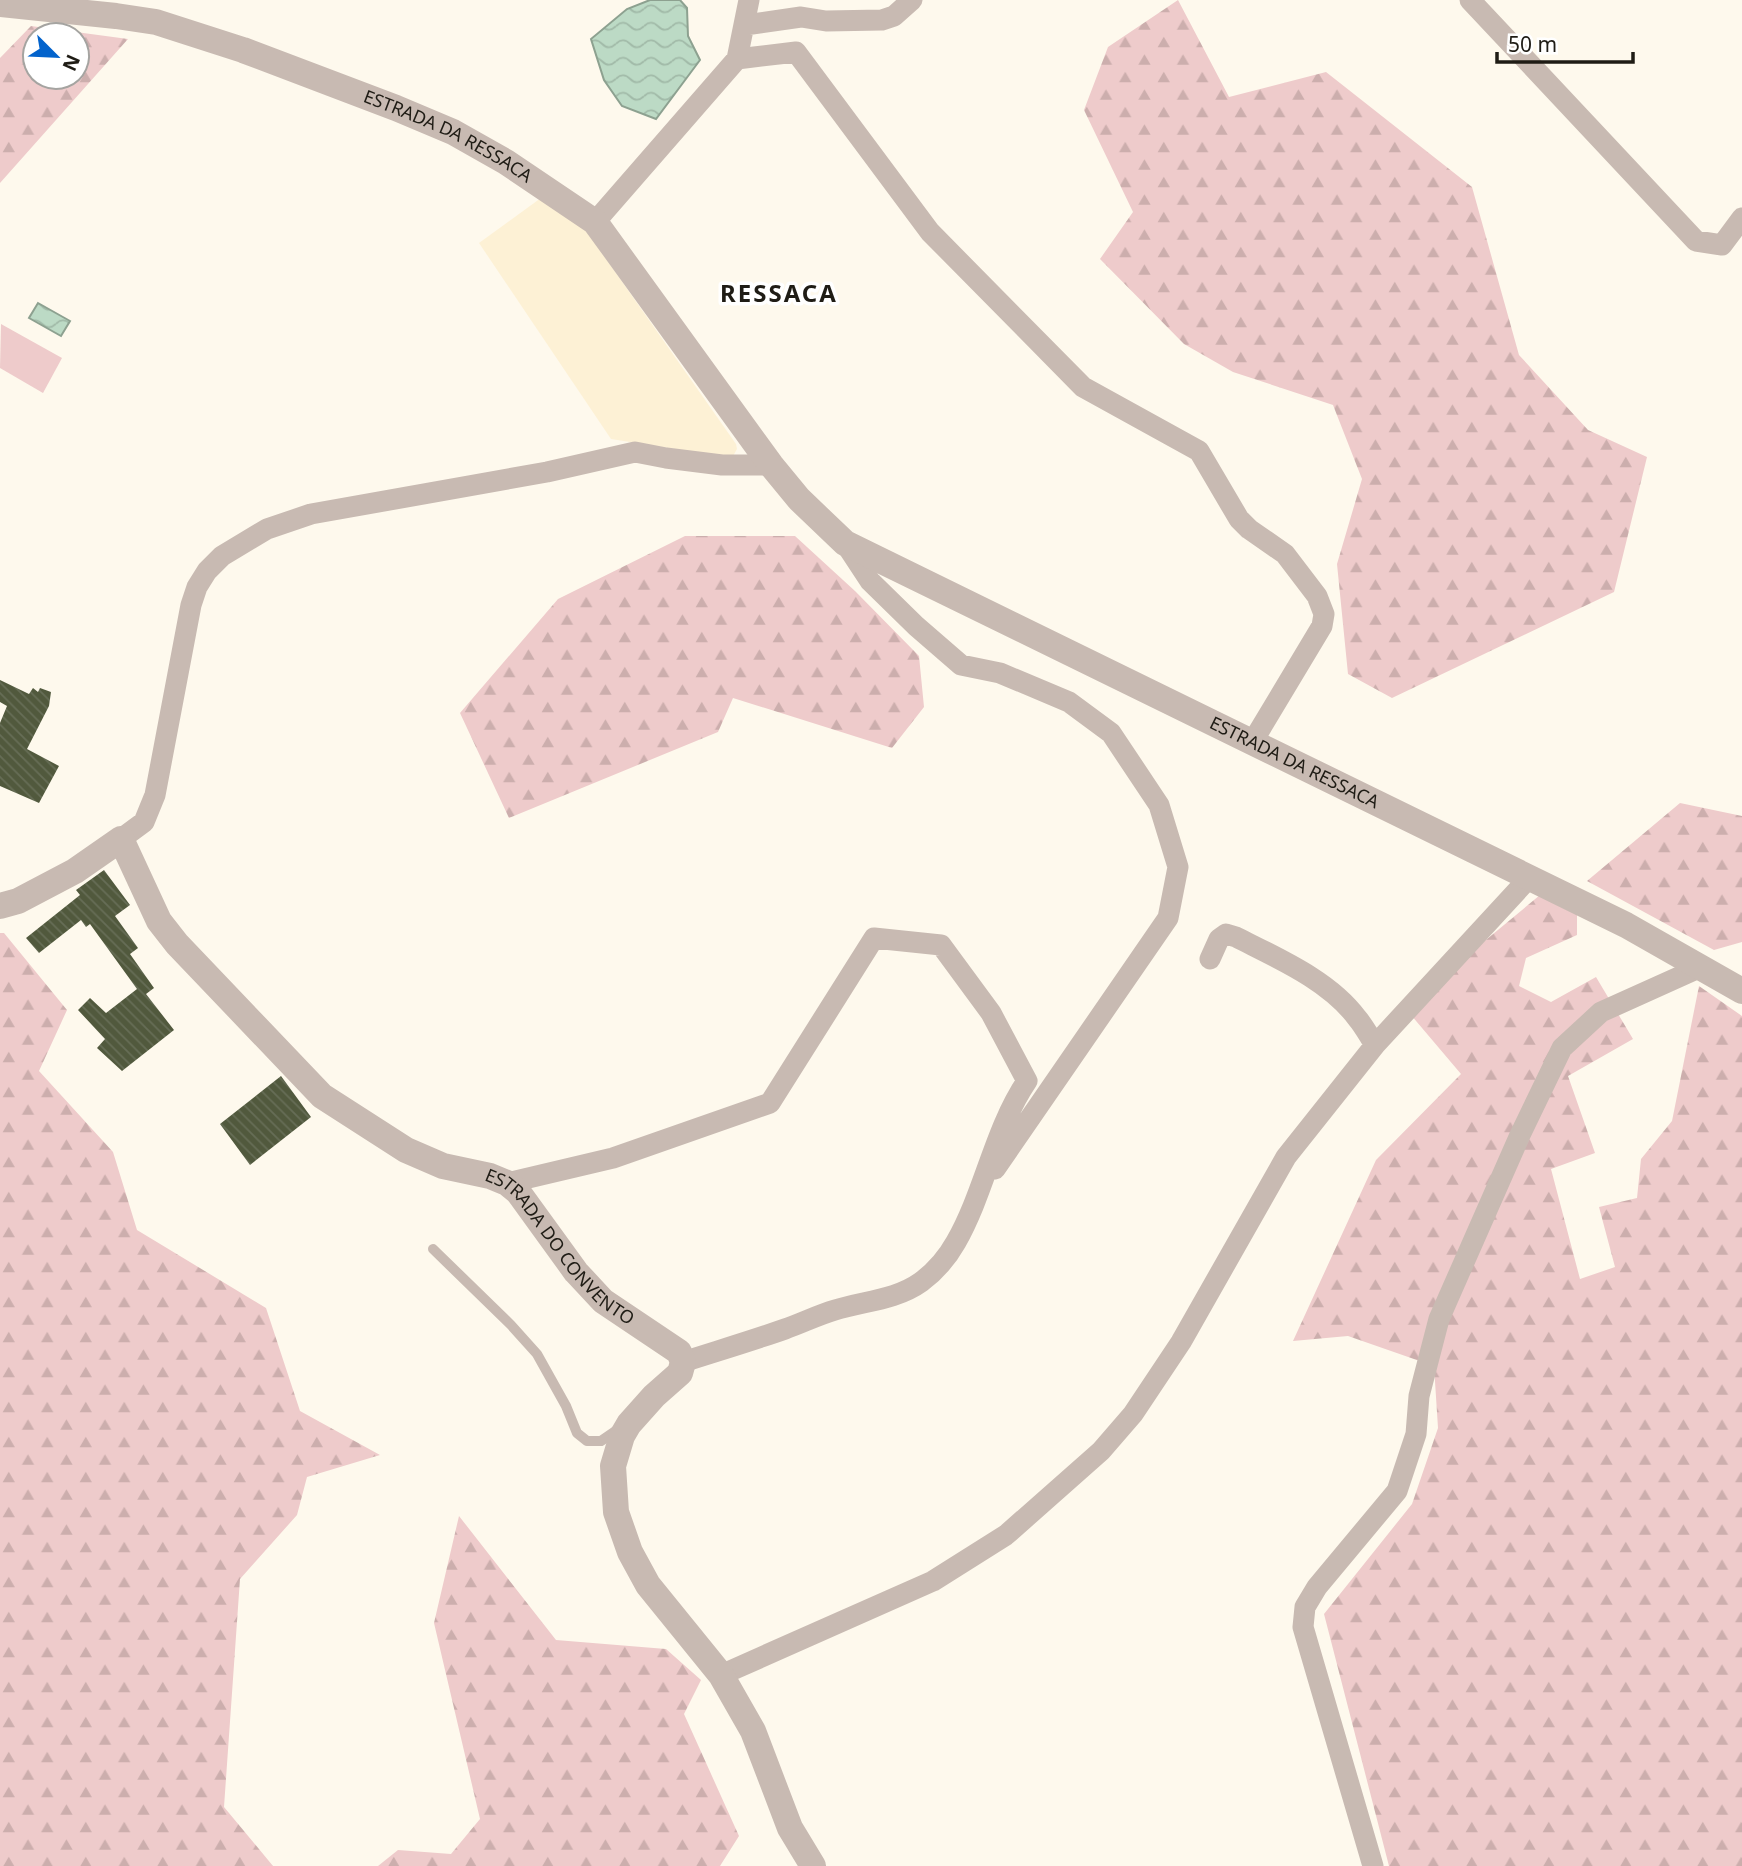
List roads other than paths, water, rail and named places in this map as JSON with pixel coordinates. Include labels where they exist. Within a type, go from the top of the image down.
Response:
[{"type":"street","points":[[595,222],[737,59],[749,0]]},
{"type":"street","points":[[744,25],[802,17],[827,21],[882,20],[894,16],[912,0]]},
{"type":"street","points":[[1470,0],[1696,241],[1722,245],[1742,218]]},
{"type":"street","name":"ESTRADA DA RESSACA","points":[[0,4],[156,22],[243,50],[453,132],[516,168],[568,201],[595,222],[771,466],[799,499],[845,543],[1626,925],[1742,991]]},
{"type":"street","points":[[737,59],[796,52],[930,232],[1083,387],[1199,452],[1238,519],[1285,554],[1318,596],[1324,614],[1322,626],[1253,741]]},
{"type":"street","points":[[0,906],[18,901],[75,871],[144,822],[155,794],[191,605],[197,587],[207,571],[222,556],[267,529],[312,514],[547,472],[635,452],[722,465],[771,466]]},
{"type":"street","points":[[845,543],[870,581],[961,665],[1000,673],[1069,702],[1111,733],[1159,805],[1178,867],[1168,918],[981,1190]]},
{"type":"street","name":"ESTRADA DO CONVENTO","points":[[121,839],[159,921],[177,944],[322,1096],[406,1150],[443,1166],[491,1176],[507,1183],[518,1192],[556,1247],[603,1301],[679,1352],[683,1362]]},
{"type":"street","points":[[721,1675],[933,1581],[1006,1535],[1101,1451],[1133,1414],[1181,1342],[1286,1157],[1375,1045],[1528,879]]},
{"type":"street","points":[[1210,958],[1219,939],[1226,934],[1236,937],[1295,969],[1339,999],[1357,1017],[1375,1045]]},
{"type":"street","points":[[507,1183],[613,1157],[770,1103],[874,938],[941,945],[991,1013],[1027,1081],[1017,1096],[999,1136],[981,1190],[944,1262],[920,1283],[893,1296],[834,1310],[786,1329],[683,1362],[680,1373],[654,1396],[629,1424],[622,1436],[613,1466],[616,1512],[626,1542],[648,1584],[721,1675],[753,1731],[790,1828],[813,1866]]},
{"type":"street","points":[[1373,1866],[1303,1628],[1305,1607],[1317,1587],[1396,1491],[1416,1434],[1419,1396],[1439,1319],[1520,1135],[1562,1048],[1601,1012],[1700,967]]},
{"type":"lane","points":[[433,1249],[537,1354],[566,1406],[577,1433],[587,1441],[601,1441],[629,1424]]},
{"type":"water","points":[[650,0],[680,0],[687,8],[688,36],[700,60],[656,119],[622,106],[604,80],[591,39],[627,9]]},
{"type":"water","points":[[38,303],[70,321],[61,336],[29,318]]},
{"type":"district","name":"RESSACA","points":[[779,294]]}]
